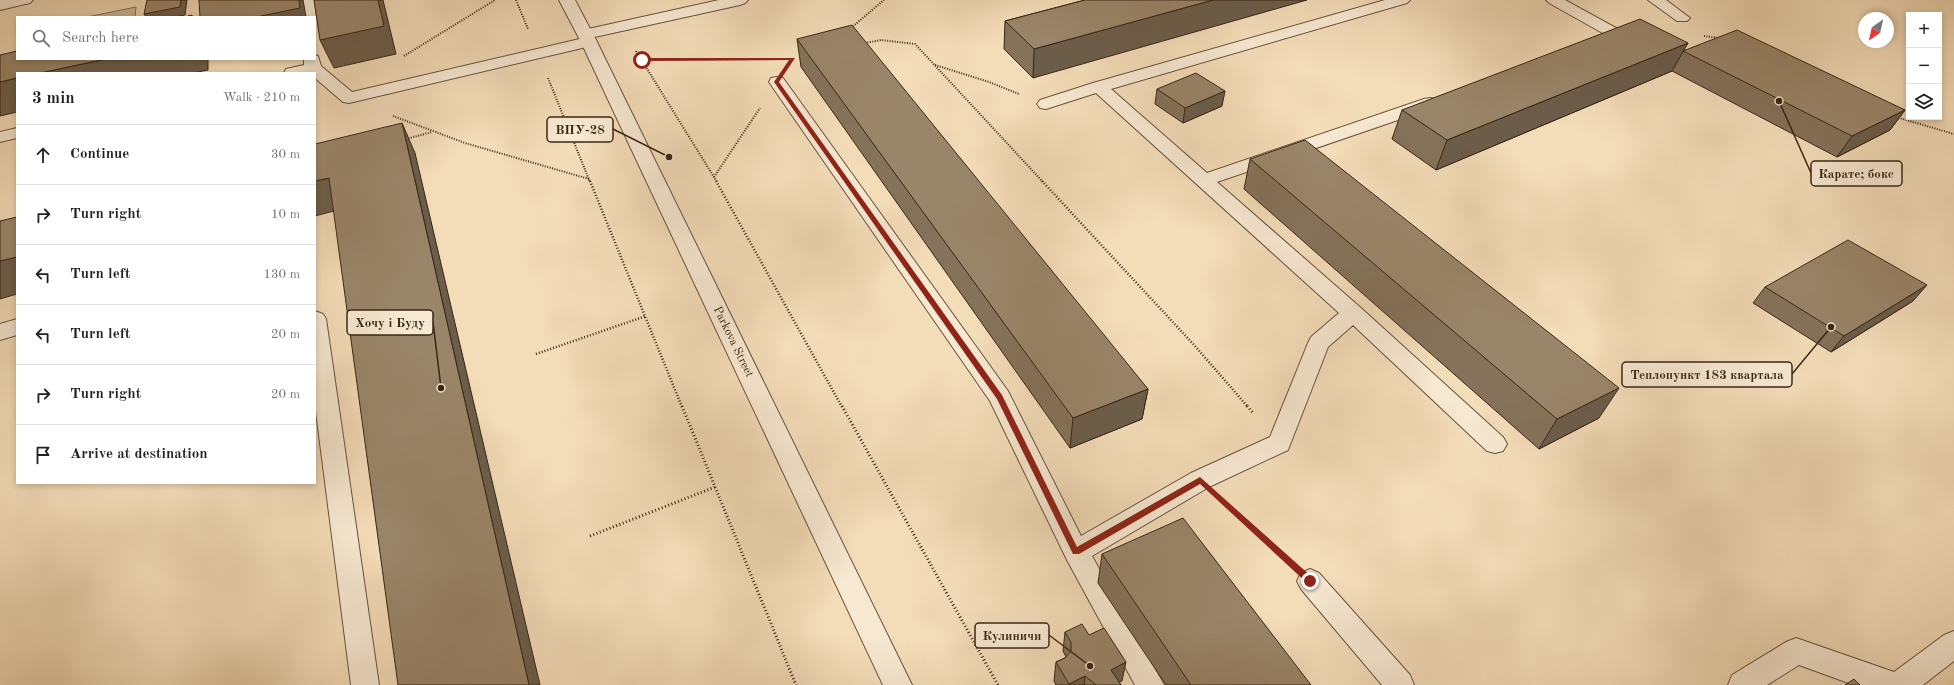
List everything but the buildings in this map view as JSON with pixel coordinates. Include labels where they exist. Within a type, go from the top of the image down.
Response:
[{"type":"street","points":[[0,5],[25,0]]},
{"type":"street","points":[[306,0],[308,16]]},
{"type":"street","name":"Parkova Street","points":[[567,0],[587,38],[898,685]]},
{"type":"street","points":[[294,72],[312,64],[349,98],[538,54],[621,26],[740,0]]},
{"type":"street","points":[[1046,104],[1098,87],[1402,0]]},
{"type":"street","points":[[1554,0],[1621,37],[1599,45]]},
{"type":"street","points":[[1656,0],[1682,18]]},
{"type":"street","points":[[777,82],[1000,397],[1076,552],[1150,685]]},
{"type":"street","points":[[1098,87],[1353,313],[1495,444]]},
{"type":"street","points":[[1204,180],[1442,98]]},
{"type":"street","points":[[0,136],[16,133]]},
{"type":"street","points":[[1076,552],[1200,480],[1280,443],[1318,343],[1353,313]]},
{"type":"street","points":[[316,326],[366,685]]},
{"type":"street","points":[[0,332],[16,327]]},
{"type":"street","points":[[1310,581],[1400,685]]},
{"type":"street","points":[[1900,685],[1954,644]]},
{"type":"street","points":[[1742,685],[1796,651],[1891,685]]},
{"type":"path","points":[[403,56],[495,0]]},
{"type":"path","points":[[516,0],[796,685]]},
{"type":"path","points":[[849,30],[884,0]]},
{"type":"path","points":[[621,26],[714,177],[998,685]]},
{"type":"path","points":[[1703,36],[1726,39]]},
{"type":"path","points":[[860,44],[881,40],[915,44],[1195,346],[1280,443]]},
{"type":"path","points":[[642,60],[793,59],[714,177]]},
{"type":"path","points":[[934,65],[989,82],[1046,104]]},
{"type":"path","points":[[349,98],[432,132],[589,179]]},
{"type":"path","points":[[1891,115],[1954,134]]},
{"type":"path","points":[[403,139],[432,132]]},
{"type":"path","points":[[536,354],[646,316]]},
{"type":"path","points":[[1200,480],[1310,581]]},
{"type":"path","points":[[590,536],[715,487]]},
{"type":"shaded area","points":[[136,7],[135,16],[92,16]]},
{"type":"place","name":"Карате; бокс","points":[[1779,101]]},
{"type":"place","name":"ВПУ-28","points":[[669,157]]},
{"type":"place","name":"Теплопункт 183 квартала","points":[[1831,327]]},
{"type":"place","name":"Хочу і Буду","points":[[441,388]]},
{"type":"place","name":"Кулиничи","points":[[1090,666]]},
{"type":"route","points":[[642,60],[793,59],[777,82],[1000,397],[1076,552],[1200,480],[1310,581]]}]
